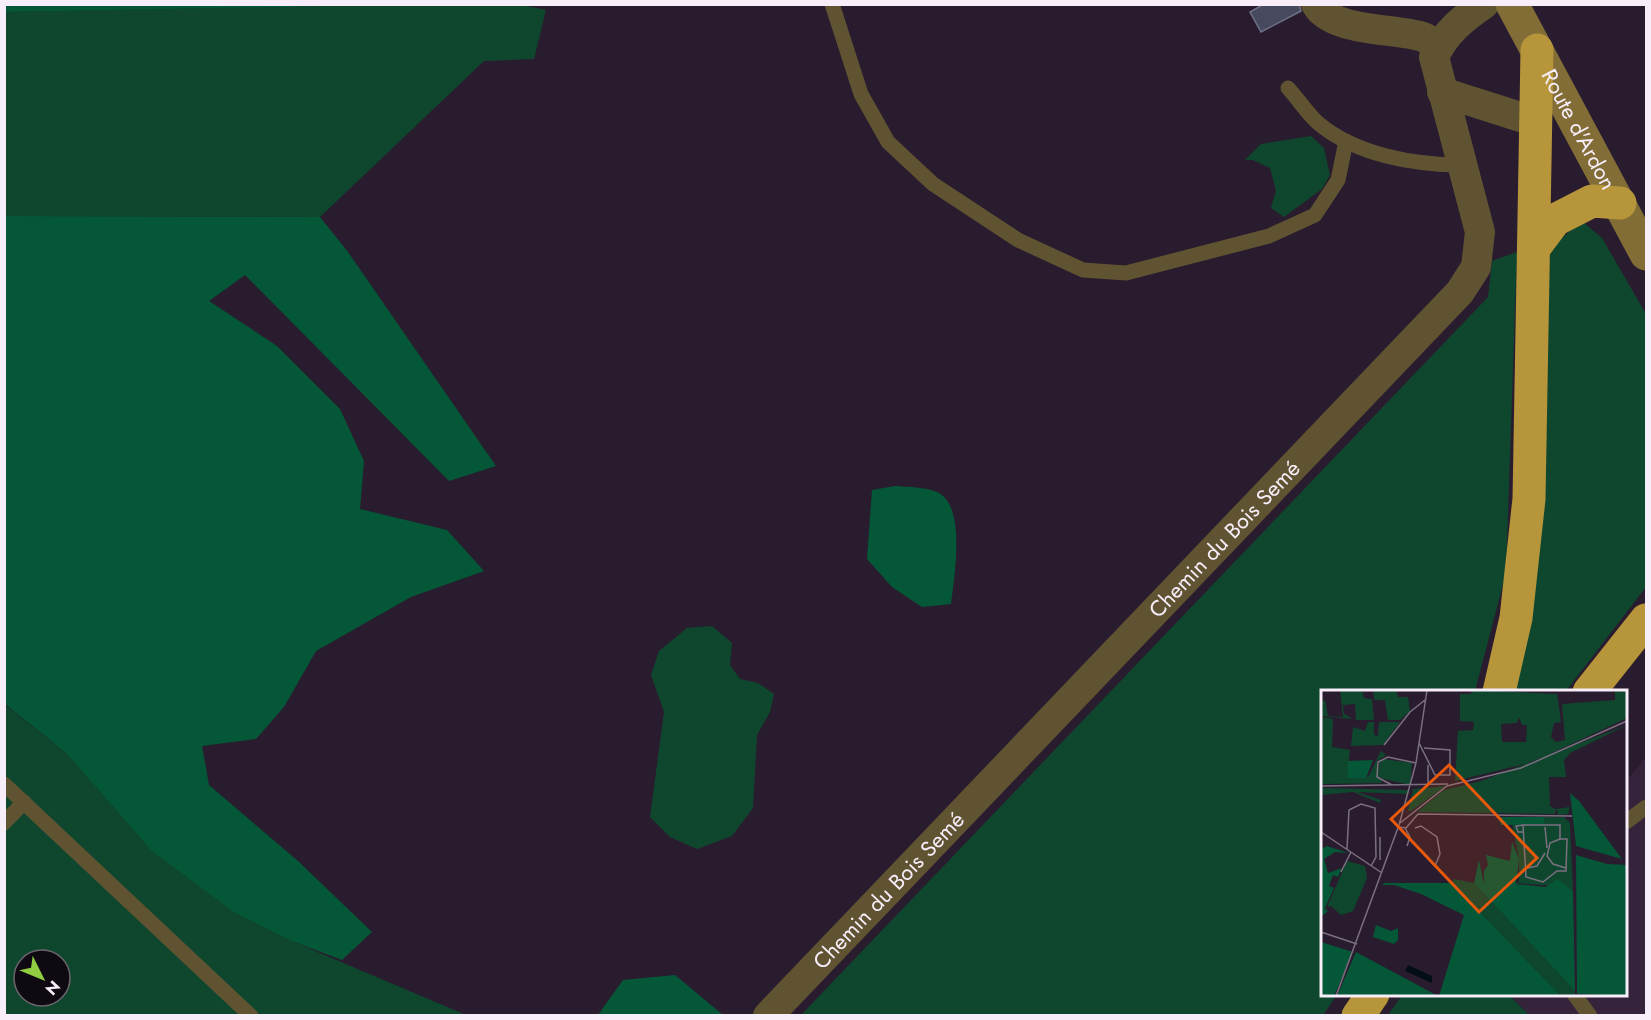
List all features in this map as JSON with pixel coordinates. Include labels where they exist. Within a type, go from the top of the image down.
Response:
[{"type":"highway","points":[[1499,690],[1516,618],[1529,499],[1537,50]]},
{"type":"highway","points":[[1534,248],[1555,220],[1564,215],[1592,201],[1620,203]]},
{"type":"highway","points":[[1595,683],[1645,630]]},
{"type":"highway","points":[[1340,1016],[1352,996]]},
{"type":"highway","points":[[1358,1016],[1372,996]]},
{"type":"main road","name":"Route d'Ardon","points":[[1512,4],[1647,255]]},
{"type":"street","points":[[1316,4],[1321,13],[1341,23],[1424,37],[1439,47],[1461,20],[1484,4]]},
{"type":"street","name":"Chemin du Bois Semé","points":[[768,1016],[1460,292],[1476,267],[1480,232],[1434,57],[1439,47]]},
{"type":"street","points":[[1442,92],[1536,123]]},
{"type":"lane","points":[[832,4],[861,94],[888,142],[933,184],[1018,240],[1083,270],[1125,273],[1269,236],[1315,215],[1338,180],[1346,141]]},
{"type":"lane","points":[[1287,88],[1318,123],[1357,147],[1433,165],[1462,165]]},
{"type":"lane","points":[[4,784],[251,1016]]},
{"type":"lane","points":[[4,823],[24,802]]},
{"type":"lane","points":[[1627,821],[1647,807]]},
{"type":"lane","points":[[1575,996],[1590,1016]]},
{"type":"shaded area","points":[[1646,757],[1646,1015],[1529,1015],[1510,996],[1627,996],[1627,780]]},
{"type":"green space","points":[[5,4],[382,4],[382,5],[5,12]]},
{"type":"green space","points":[[382,4],[518,4],[546,10],[534,59],[484,61],[320,217],[5,216],[4,12]]},
{"type":"green space","points":[[1311,136],[1324,148],[1330,175],[1322,189],[1284,217],[1271,208],[1276,191],[1270,168],[1253,160],[1245,160],[1261,144]]},
{"type":"green space","points":[[5,216],[320,217],[348,252],[496,466],[449,481],[245,275],[209,301],[277,346],[340,409],[364,461],[360,509],[447,530],[484,571],[411,597],[316,651],[284,707],[256,739],[202,746],[209,785],[298,861],[372,932],[342,960],[294,942],[234,912],[151,850],[67,754],[5,704]]},
{"type":"green space","points":[[1582,221],[1602,238],[1646,314],[1646,587],[1567,690],[1509,690],[1550,248]]},
{"type":"green space","points":[[1517,252],[1506,573],[1475,690],[1321,690],[1321,996],[1336,996],[1323,1015],[800,1016],[1488,297],[1492,261]]},
{"type":"green space","points":[[895,486],[922,488],[937,492],[946,499],[952,511],[956,561],[951,604],[922,607],[892,587],[867,559],[872,490]]},
{"type":"green space","points":[[712,626],[732,643],[730,665],[740,679],[758,683],[774,694],[770,712],[757,735],[753,808],[732,836],[697,849],[670,837],[650,817],[664,712],[651,675],[659,651],[687,628]]},
{"type":"green space","points":[[4,704],[67,754],[147,845],[294,942],[466,1015],[5,1015]]},
{"type":"green space","points":[[675,975],[723,1015],[598,1015],[623,980]]},
{"type":"green space","points":[[1402,996],[1510,996],[1529,1015],[1388,1015]]},
{"type":"building","points":[[1264,4],[1299,4],[1301,11],[1261,32],[1250,12]]}]
